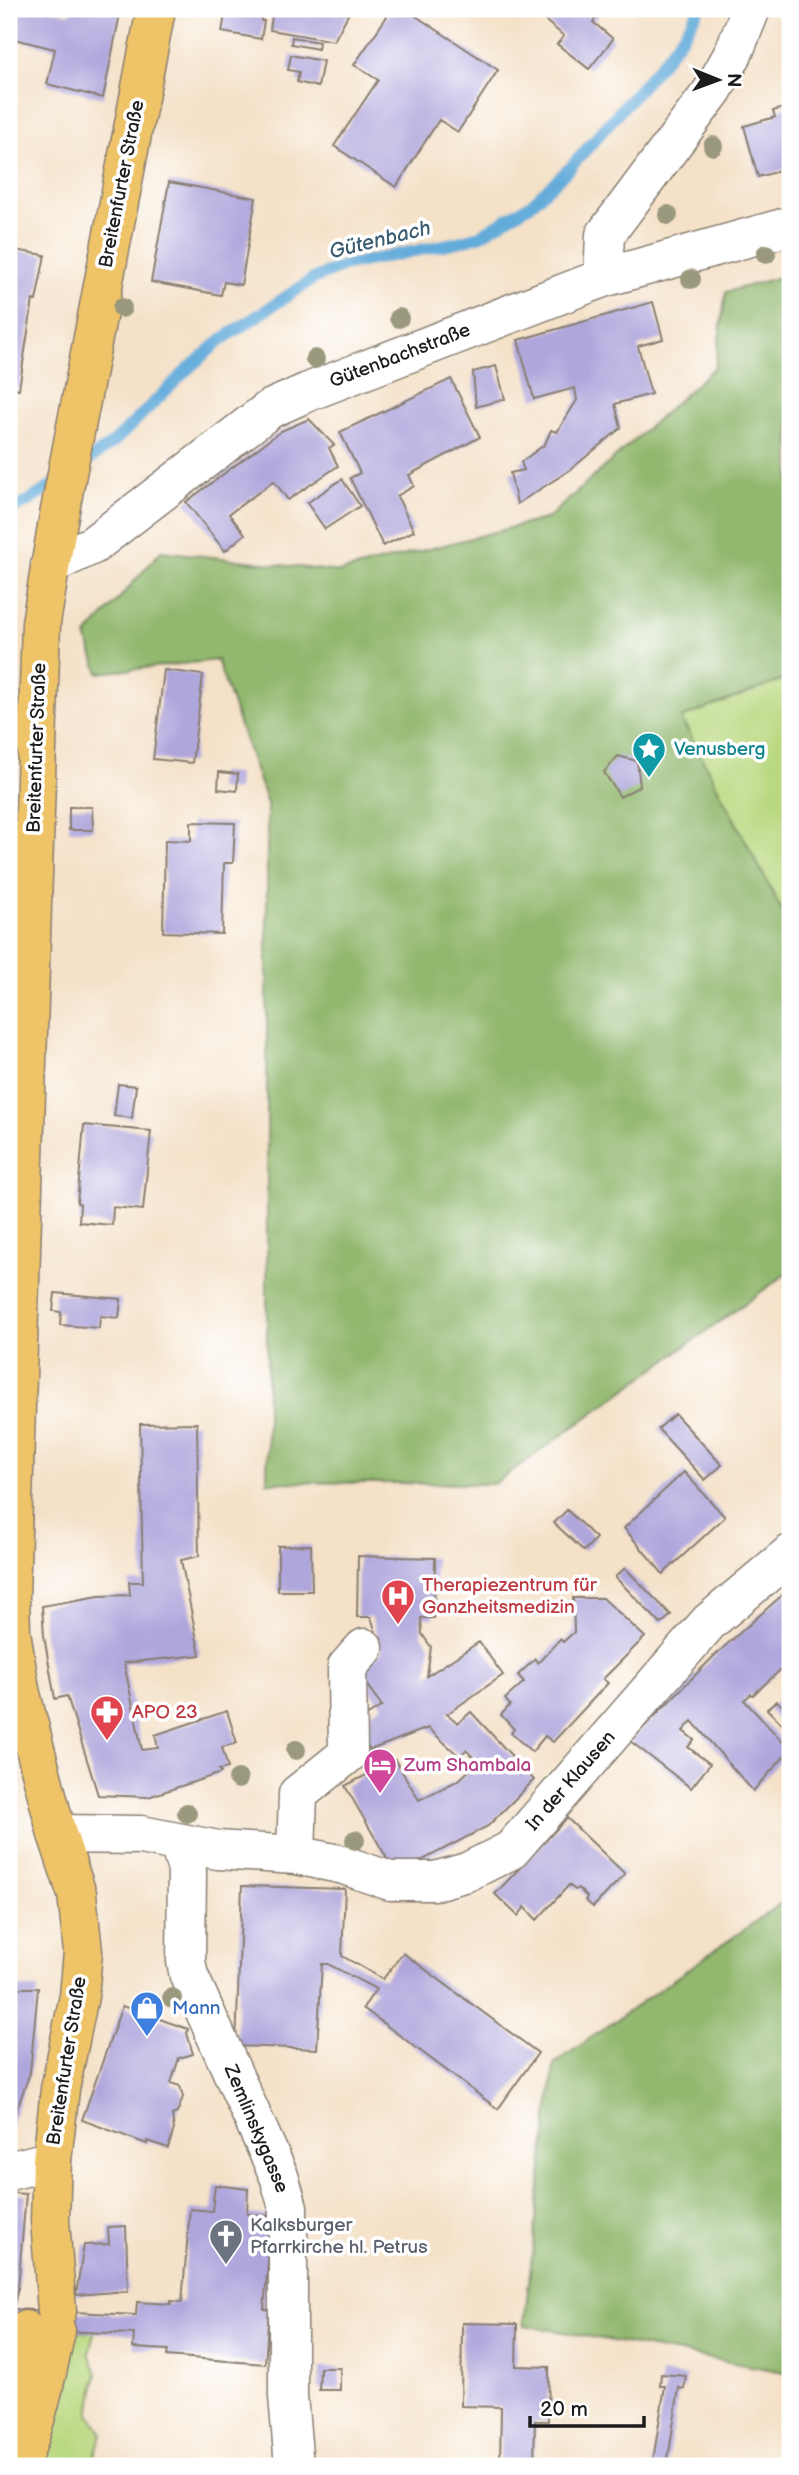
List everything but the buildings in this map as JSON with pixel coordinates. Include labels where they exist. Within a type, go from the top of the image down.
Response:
[{"type":"main road","name":"Breitenfurter Straße","points":[[19,2466],[27,2448],[45,2382],[42,2320],[52,2160],[60,2089],[76,2015],[82,1964],[77,1894],[57,1833],[20,1690],[11,1631],[41,623],[57,526],[156,9]]},
{"type":"main road","name":"Breitenfurter Straße","points":[[9,2389],[42,2320]]},
{"type":"street","points":[[603,278],[606,235],[713,90],[733,54],[751,9]]},
{"type":"street","name":"Gütenbachstraße","points":[[50,565],[93,545],[270,409],[603,278],[790,226]]},
{"type":"street","name":"In der Klausen","points":[[57,1833],[141,1835],[218,1850],[296,1855],[344,1865],[390,1881],[435,1881],[467,1872],[511,1850],[709,1622],[790,1554]]},
{"type":"street","points":[[296,1855],[298,1794],[348,1754],[347,1667],[364,1648]]},
{"type":"street","name":"Zemlinskygasse","points":[[179,1843],[187,1870],[186,1961],[189,1976],[279,2176],[288,2207],[288,2367],[294,2466]]},
{"type":"street","points":[[9,2171],[52,2160]]},
{"type":"green space","points":[[790,274],[790,677],[681,718],[790,926],[790,1271],[494,1484],[267,1482],[267,804],[217,660],[99,673],[86,636],[161,551],[340,572],[548,518],[715,367],[726,292]]},
{"type":"green space","points":[[790,677],[790,926],[681,718]]},
{"type":"green space","points":[[790,1897],[790,2373],[524,2325],[554,2064]]},
{"type":"green space","points":[[74,2332],[94,2332],[89,2353],[97,2374],[90,2413],[102,2434],[91,2466],[41,2466],[67,2388]]},
{"type":"waterway","name":"Gütenbach","points":[[78,468],[114,442],[221,340],[313,279],[343,266],[479,236],[530,205],[570,168],[661,64],[699,9]]},
{"type":"waterway","name":"Gütenbach","points":[[9,511],[57,482]]},
{"type":"place","name":"Venusberg","points":[[649,779]]},
{"type":"place","name":"Therapiezentrum für Ganzheitsmedizin","points":[[398,1626]]},
{"type":"place","name":"APO 23","points":[[107,1742]]},
{"type":"place","name":"Zum Shambala","points":[[380,1795]]},
{"type":"place","name":"Mann","points":[[147,2038]]},
{"type":"place","name":"Kalksburger Pfarrkirche hl. Petrus","points":[[226,2266]]}]
